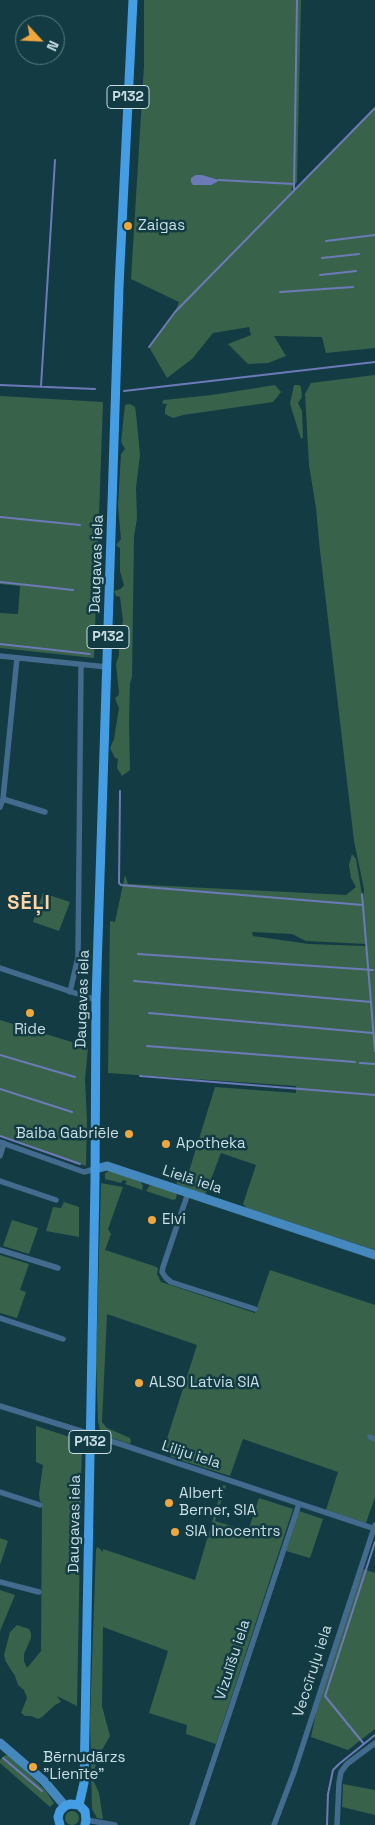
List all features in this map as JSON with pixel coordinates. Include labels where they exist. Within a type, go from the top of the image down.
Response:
[{"type":"main road","name":"Daugavas iela","points":[[79,1805],[84,1783],[95,1169],[96,1000],[123,194],[132,0]]},
{"type":"main road","points":[[59,1825],[58,1815],[65,1806],[70,1804],[79,1805],[85,1811],[86,1823]]},
{"type":"street","points":[[0,656],[107,667]]},
{"type":"street","points":[[0,807],[3,799],[17,658]]},
{"type":"street","points":[[70,992],[78,957],[81,665]]},
{"type":"street","points":[[3,799],[45,812]]},
{"type":"street","points":[[0,968],[96,1000]]},
{"type":"street","points":[[0,1156],[2,1142]]},
{"type":"street","name":"Lielā iela","points":[[2,1142],[84,1172],[107,1166],[375,1255]]},
{"type":"street","points":[[0,1181],[56,1200]]},
{"type":"street","points":[[188,1193],[162,1272],[171,1282],[255,1309]]},
{"type":"street","points":[[0,1250],[58,1268]]},
{"type":"street","points":[[0,1318],[63,1339]]},
{"type":"street","name":"Liliju iela","points":[[0,1406],[375,1527]]},
{"type":"street","points":[[0,1492],[40,1505]]},
{"type":"street","name":"Vizulīšu iela","points":[[192,1825],[299,1504]]},
{"type":"street","name":"Veccīruļu iela","points":[[274,1825],[294,1772],[375,1527]]},
{"type":"street","points":[[0,1582],[39,1592]]},
{"type":"street","points":[[337,1825],[341,1772],[348,1764],[375,1743]]},
{"type":"street","points":[[2,1748],[44,1782],[65,1806]]},
{"type":"street","points":[[86,1823],[116,1825]]},
{"type":"green space","points":[[144,0],[301,0],[297,182],[291,189],[294,192],[375,108],[375,348],[326,353],[322,337],[274,336],[286,356],[268,363],[248,364],[228,344],[251,335],[249,327],[213,333],[192,359],[167,378],[149,347],[175,312],[179,302],[131,279],[144,66]]},
{"type":"green space","points":[[375,375],[375,1250],[247,1208],[243,1204],[256,1165],[221,1153],[205,1195],[177,1184],[176,1181],[178,1179],[186,1181],[215,1087],[296,1093],[296,1086],[108,1073],[110,921],[115,922],[125,875],[128,884],[346,895],[356,887],[351,878],[349,865],[352,854],[356,859],[363,901],[364,889],[354,841],[316,508],[309,465],[305,394],[311,383]],"holes":[[[252,932],[292,934],[306,941],[366,944],[367,948],[364,946],[309,944],[253,936]]]},
{"type":"green space","points":[[275,385],[281,392],[273,402],[173,418],[165,414],[167,404],[162,402],[164,400]]},
{"type":"green space","points":[[294,385],[301,387],[302,397],[298,403],[302,411],[303,437],[301,439],[290,404]]},
{"type":"green space","points":[[0,396],[103,402],[94,658],[0,648],[0,613],[18,614],[20,586],[0,584]]},
{"type":"green space","points":[[130,404],[135,407],[140,455],[136,488],[137,518],[134,537],[132,677],[130,683],[129,722],[130,770],[122,776],[117,768],[118,759],[115,758],[110,748],[114,739],[119,708],[115,698],[119,693],[116,664],[119,655],[119,642],[123,621],[120,597],[116,596],[114,591],[121,589],[124,585],[120,571],[120,548],[116,545],[121,539],[118,506],[121,454],[125,449],[121,442],[125,405]]},
{"type":"green space","points":[[43,893],[70,902],[59,931],[33,922]]},
{"type":"green space","points":[[0,1020],[88,1047],[85,1080],[87,1120],[86,1166],[0,1136]]},
{"type":"green space","points":[[109,1171],[140,1181],[143,1186],[142,1190],[125,1184],[127,1181],[123,1180],[121,1183],[105,1179],[105,1173]]},
{"type":"green space","points":[[101,1183],[123,1187],[108,1229],[111,1234],[105,1250],[158,1268],[157,1274],[161,1282],[255,1313],[270,1270],[375,1305],[375,1497],[366,1523],[326,1510],[338,1472],[243,1439],[230,1476],[171,1457],[170,1453],[163,1451],[197,1345],[107,1314],[102,1422],[107,1428],[130,1438],[131,1442],[130,1444],[101,1434],[98,1422],[96,1362]]},
{"type":"green space","points":[[150,1185],[177,1193],[176,1199],[173,1200],[146,1191]]},
{"type":"green space","points":[[64,1202],[79,1207],[79,1237],[46,1231],[53,1207],[61,1208]]},
{"type":"green space","points":[[12,1220],[38,1228],[29,1254],[3,1246]]},
{"type":"green space","points":[[0,1255],[29,1264],[20,1290],[26,1292],[17,1318],[0,1313]]},
{"type":"green space","points":[[36,1426],[82,1441],[77,1706],[57,1696],[61,1702],[38,1719],[21,1713],[27,1698],[24,1690],[18,1685],[4,1655],[10,1632],[17,1625],[29,1629],[31,1633],[31,1638],[24,1654],[27,1668],[41,1651],[42,1503],[39,1494],[43,1465],[36,1462]]},
{"type":"green space","points":[[223,1485],[226,1486],[215,1521],[248,1531],[259,1498],[293,1509],[216,1744],[186,1734],[187,1725],[149,1713],[168,1651],[103,1627],[102,1706],[110,1736],[98,1757],[94,1771],[94,1782],[99,1793],[103,1819],[97,1818],[92,1809],[90,1720],[96,1549],[98,1547],[103,1552],[103,1549],[195,1580]]},
{"type":"green space","points":[[299,1511],[323,1519],[310,1558],[286,1551]]},
{"type":"green space","points":[[0,1538],[8,1541],[0,1565]]},
{"type":"green space","points":[[363,1569],[375,1573],[375,1729],[348,1750],[311,1737],[319,1698]]},
{"type":"green space","points":[[0,1590],[15,1595],[0,1631]]},
{"type":"green space","points":[[5,1755],[10,1756],[45,1790],[54,1803],[50,1807],[0,1763],[0,1760]]},
{"type":"green space","points":[[343,1784],[375,1790],[375,1815],[342,1807]]},
{"type":"green space","points":[[72,1811],[77,1813],[79,1818],[77,1823],[72,1825],[67,1823],[65,1818],[67,1813]]},
{"type":"water","points":[[196,175],[219,180],[211,185],[193,185],[191,178]]},
{"type":"waterway","points":[[294,190],[297,0]]},
{"type":"waterway","points":[[149,347],[175,312],[375,108]]},
{"type":"waterway","points":[[41,386],[55,160]]},
{"type":"waterway","points":[[219,180],[294,184]]},
{"type":"waterway","points":[[326,241],[375,235]]},
{"type":"waterway","points":[[322,258],[359,254]]},
{"type":"waterway","points":[[320,275],[356,271]]},
{"type":"waterway","points":[[280,292],[353,287]]},
{"type":"waterway","points":[[124,391],[375,362]]},
{"type":"waterway","points":[[0,385],[95,389]]},
{"type":"waterway","points":[[0,517],[80,525]]},
{"type":"waterway","points":[[0,582],[73,590]]},
{"type":"waterway","points":[[0,644],[90,654]]},
{"type":"waterway","points":[[120,791],[119,883],[121,885],[363,905]]},
{"type":"waterway","points":[[362,894],[375,1051]]},
{"type":"waterway","points":[[138,954],[373,970]]},
{"type":"waterway","points":[[134,981],[371,1002]]},
{"type":"waterway","points":[[149,1013],[373,1033]]},
{"type":"waterway","points":[[147,1046],[355,1062]]},
{"type":"waterway","points":[[0,1055],[75,1077]]},
{"type":"waterway","points":[[360,1063],[375,1064]]},
{"type":"waterway","points":[[140,1076],[375,1095]]},
{"type":"waterway","points":[[0,1089],[72,1112]]},
{"type":"waterway","points":[[0,1136],[80,1164]]},
{"type":"waterway","points":[[364,1744],[325,1696],[375,1542]]},
{"type":"waterway","points":[[327,1825],[328,1794],[333,1770],[375,1735]]},
{"type":"waterway","points":[[3,1758],[42,1791]]},
{"type":"place","name":"Zaigas","points":[[128,226]]},
{"type":"place","name":"Ride","points":[[30,1013]]},
{"type":"place","name":"Baiba Gabriēle","points":[[129,1134]]},
{"type":"place","name":"Apotheka","points":[[166,1144]]},
{"type":"place","name":"Elvi","points":[[152,1220]]},
{"type":"place","name":"ALSO Latvia SIA","points":[[139,1383]]},
{"type":"place","name":"Albert Berner, SIA","points":[[169,1503]]},
{"type":"place","name":"SIA Inocentrs","points":[[175,1532]]},
{"type":"place","name":"Bērnudārzs \"Lienīte\"","points":[[33,1767]]},
{"type":"district","name":"SĒĻI","points":[[29,904]]}]
